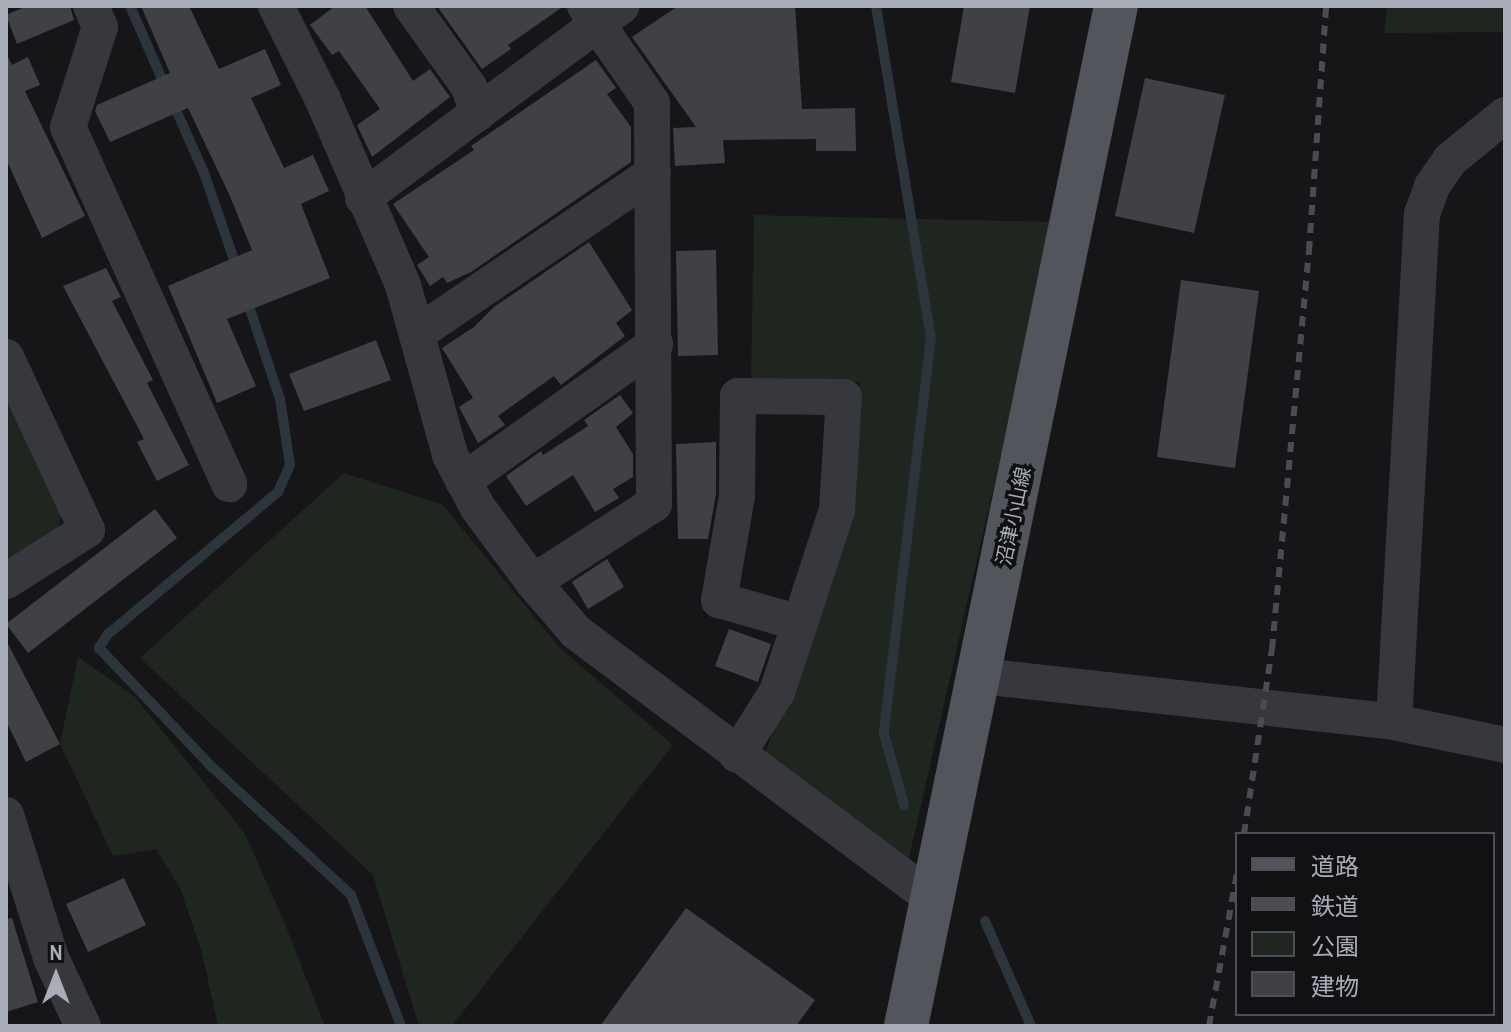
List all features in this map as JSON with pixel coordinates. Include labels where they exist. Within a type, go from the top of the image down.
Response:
[{"type":"main road","name":"沼津小山線","points":[[906,1026],[1116,6]]},
{"type":"street","points":[[91,6],[100,27],[68,127],[229,484]]},
{"type":"street","points":[[276,6],[323,100],[403,285],[450,455],[478,508],[533,582],[576,632],[934,900]]},
{"type":"street","points":[[411,6],[469,87],[478,114]]},
{"type":"street","points":[[363,198],[478,114],[602,12],[652,103],[654,504],[533,582]]},
{"type":"street","points":[[1394,722],[1422,214],[1432,186],[1450,160],[1505,115]]},
{"type":"street","points":[[418,333],[653,173]]},
{"type":"street","points":[[463,481],[655,344]]},
{"type":"street","points":[[6,357],[87,530],[6,581]]},
{"type":"street","points":[[737,755],[777,692],[800,623],[837,510],[844,397],[738,396],[737,496],[719,600],[800,623]]},
{"type":"street","points":[[980,676],[1394,722],[1505,745]]},
{"type":"street","points":[[9,839],[51,958],[83,1026]]},
{"type":"green space","points":[[1387,6],[1505,6],[1505,32],[1384,33]]},
{"type":"green space","points":[[754,215],[1054,222],[908,862],[764,757],[849,512],[860,382],[751,380]]},
{"type":"green space","points":[[6,391],[62,508],[58,531],[15,559],[6,557]]},
{"type":"green space","points":[[344,473],[443,505],[559,647],[673,745],[452,1026],[419,1026],[373,875],[140,658]]},
{"type":"green space","points":[[78,657],[134,696],[244,832],[283,919],[325,1026],[218,1026],[202,953],[180,888],[156,849],[113,856],[60,744]]},
{"type":"building","points":[[27,6],[70,6],[74,20],[17,44],[6,15]]},
{"type":"building","points":[[141,6],[189,6],[219,69],[265,49],[281,85],[251,98],[284,168],[313,155],[329,191],[301,204],[330,278],[227,319],[256,386],[217,403],[168,286],[252,250],[229,194],[188,108],[110,142],[95,111],[97,105],[170,73]]},
{"type":"building","points":[[335,6],[365,6],[413,81],[430,69],[450,97],[372,157],[357,125],[380,109],[339,51],[332,55],[310,25]]},
{"type":"building","points":[[437,6],[564,6],[508,45],[511,49],[482,69]]},
{"type":"building","points":[[678,6],[795,6],[802,109],[855,108],[856,151],[816,151],[816,139],[723,140],[725,163],[675,166],[673,128],[696,127],[632,37]]},
{"type":"building","points":[[964,6],[1030,6],[1015,93],[951,82]]},
{"type":"building","points":[[6,53],[12,65],[28,57],[40,85],[25,91],[85,216],[42,238],[6,159]]},
{"type":"building","points":[[596,60],[616,88],[607,94],[631,127],[631,162],[471,272],[447,283],[443,277],[430,286],[417,265],[429,257],[393,204],[474,150],[471,146]]},
{"type":"building","points":[[1145,78],[1225,95],[1194,233],[1115,216]]},
{"type":"building","points":[[589,242],[632,310],[616,323],[625,336],[561,385],[554,376],[498,416],[505,425],[478,443],[459,407],[473,398],[442,348],[474,327],[494,307]]},
{"type":"building","points":[[716,250],[718,355],[678,356],[676,251]]},
{"type":"building","points":[[106,268],[121,297],[112,301],[153,380],[147,383],[189,465],[157,481],[137,442],[144,439],[63,286]]},
{"type":"building","points":[[1181,280],[1259,291],[1235,468],[1157,457]]},
{"type":"building","points":[[376,340],[391,380],[304,411],[289,374]]},
{"type":"building","points":[[620,395],[633,413],[616,427],[633,454],[633,477],[613,489],[619,498],[595,512],[573,475],[526,506],[506,476],[541,451],[543,455],[588,426],[584,420]]},
{"type":"building","points":[[716,442],[716,494],[708,539],[678,539],[676,444]]},
{"type":"building","points":[[155,509],[177,538],[28,653],[6,624]]},
{"type":"building","points":[[607,559],[624,587],[588,609],[572,582]]},
{"type":"building","points":[[729,629],[771,644],[758,682],[715,666]]},
{"type":"building","points":[[6,640],[60,744],[26,762],[6,721]]},
{"type":"building","points":[[124,878],[146,925],[88,952],[66,904]]},
{"type":"building","points":[[686,908],[815,1000],[796,1026],[600,1026]]},
{"type":"building","points":[[12,918],[38,1002],[6,1012],[6,919]]},
{"type":"waterway","points":[[130,6],[166,88]]},
{"type":"waterway","points":[[876,6],[931,337],[884,734],[904,805]]},
{"type":"waterway","points":[[173,103],[204,173],[238,271]]},
{"type":"waterway","points":[[246,297],[280,399],[290,465],[278,492],[108,634],[99,648],[212,767],[351,895],[401,1026]]},
{"type":"waterway","points":[[985,921],[1031,1026]]},
{"type":"railway","points":[[1244,832],[1272,649],[1309,251],[1326,6]]},
{"type":"railway","points":[[1209,1026],[1235,885]]}]
